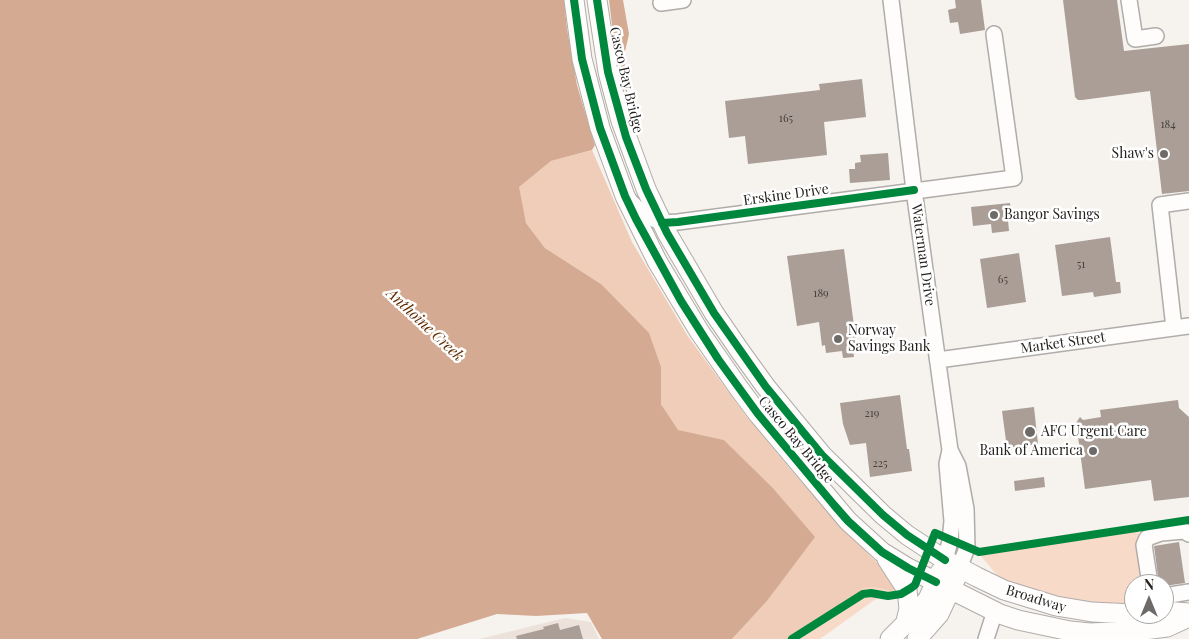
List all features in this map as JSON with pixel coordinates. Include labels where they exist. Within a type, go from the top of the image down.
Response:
[{"type":"main road","name":"Casco Bay Bridge","points":[[574,0],[582,59],[591,94],[600,128],[625,196],[657,261],[699,331],[758,414],[834,505],[882,552],[943,586]]},
{"type":"main road","name":"Casco Bay Bridge","points":[[597,0],[608,72],[626,137],[646,189],[662,223],[714,313],[766,387],[794,422],[852,486],[907,535],[952,564]]},
{"type":"main road","points":[[882,552],[907,590],[911,632]]},
{"type":"main road","name":"Waterman Drive","points":[[943,586],[952,564]]},
{"type":"main road","name":"Broadway","points":[[952,564],[1004,590],[1038,602],[1092,612],[1124,614]]},
{"type":"main road","points":[[890,639],[911,632],[939,614],[943,586]]},
{"type":"main road","name":"Broadway","points":[[943,586],[1018,620],[1070,631],[1090,633],[1137,631],[1167,627],[1189,617]]},
{"type":"main road","points":[[1174,611],[1189,613]]},
{"type":"street","points":[[661,3],[683,0]]},
{"type":"street","name":"Waterman Drive","points":[[891,0],[914,190],[950,450],[958,466],[966,509],[968,548],[952,564]]},
{"type":"street","points":[[1130,0],[1136,39],[1156,36]]},
{"type":"street","name":"Erskine Drive","points":[[662,223],[1014,178],[994,34]]},
{"type":"street","points":[[625,196],[643,214],[662,223]]},
{"type":"street","points":[[1182,327],[1160,205],[1189,201]]},
{"type":"street","name":"Market Street","points":[[938,360],[1182,327]]},
{"type":"street","points":[[1148,574],[1144,545],[1147,538],[1161,533],[1184,531],[1189,534]]},
{"type":"street","points":[[1174,594],[1189,592]]},
{"type":"street","points":[[986,639],[995,611]]},
{"type":"shaded area","points":[[592,150],[632,242],[687,335],[746,416],[796,476],[871,557],[885,569],[898,588],[893,591],[874,587],[864,588],[788,639],[732,639],[767,601],[814,537],[772,487],[724,440],[678,431],[661,404],[661,367],[601,284],[545,248],[526,223],[518,187],[551,161]]},
{"type":"shaded area","points":[[1189,517],[1189,523],[1138,531],[1144,574],[1124,574],[1124,604],[1088,602],[1037,592],[1001,580],[981,556],[980,549]]},
{"type":"shaded area","points":[[872,575],[892,591],[873,601],[820,639],[768,639]]},
{"type":"shaded area","points":[[565,618],[591,622],[599,639],[479,639]]},
{"type":"water","name":"Anthoine Creek","points":[[0,0],[623,0],[629,34],[624,56],[627,92],[592,150],[551,161],[519,187],[526,223],[545,248],[601,284],[649,333],[661,367],[661,404],[678,430],[724,440],[772,487],[815,537],[767,601],[732,639],[602,639],[587,613],[536,616],[497,614],[417,639],[0,639]]},
{"type":"pier","points":[[564,0],[609,0],[613,33],[627,97],[596,149],[577,85]]},
{"type":"building","points":[[955,0],[981,0],[985,30],[960,34],[958,22],[950,23],[948,10],[956,8]]},
{"type":"building","points":[[1063,0],[1117,0],[1124,51],[1189,44],[1189,191],[1162,194],[1150,91],[1082,100],[1078,100],[1075,97]]},
{"type":"building","points":[[862,79],[866,117],[824,122],[827,155],[748,164],[745,136],[729,138],[725,101],[820,90],[819,84]]},
{"type":"building","points":[[888,153],[890,180],[850,183],[849,169],[855,169],[855,163],[861,162],[860,155]]},
{"type":"building","points":[[1010,203],[1012,219],[1008,220],[1009,231],[992,233],[991,224],[973,226],[971,207]]},
{"type":"building","points":[[1110,237],[1116,282],[1120,282],[1121,293],[1094,297],[1093,292],[1062,296],[1055,245]]},
{"type":"building","points":[[844,249],[857,349],[853,349],[854,357],[843,358],[842,351],[826,353],[825,345],[822,346],[819,322],[797,326],[787,256]]},
{"type":"building","points":[[1019,253],[1026,302],[987,308],[980,259]]},
{"type":"building","points":[[900,395],[907,449],[909,449],[912,471],[870,477],[866,443],[850,445],[843,424],[840,403]]},
{"type":"building","points":[[1178,400],[1179,408],[1189,417],[1189,497],[1154,501],[1151,480],[1085,489],[1077,429],[1074,426],[1080,417],[1083,420],[1101,417],[1100,410]]},
{"type":"building","points":[[1034,407],[1038,444],[1007,448],[1002,411]]},
{"type":"building","points":[[1044,477],[1045,487],[1015,491],[1014,481]]},
{"type":"building","points":[[1179,542],[1185,583],[1174,585],[1174,574],[1158,574],[1154,546]]},
{"type":"building","points":[[558,623],[560,630],[579,625],[583,639],[517,639],[516,636],[544,629],[543,627]]},
{"type":"cycle path","points":[[574,0],[582,59],[600,128],[625,196],[681,301],[718,359],[758,414],[848,521],[882,552],[936,582]]},
{"type":"cycle path","points":[[597,0],[608,72],[626,137],[646,189],[667,233],[714,313],[766,387],[822,455],[883,515],[907,535],[945,560]]},
{"type":"cycle path","points":[[662,223],[914,190]]},
{"type":"cycle path","points":[[792,639],[863,594],[871,593],[888,596],[901,594],[911,588],[915,585],[935,533],[979,552],[1189,520]]},
{"type":"place","name":"Shaw's","points":[[1164,154]]},
{"type":"place","name":"Bangor Savings","points":[[994,215]]},
{"type":"place","name":"Norway Savings Bank","points":[[838,339]]},
{"type":"place","name":"AFC Urgent Care","points":[[1030,432]]},
{"type":"place","name":"Bank of America","points":[[1093,451]]}]
